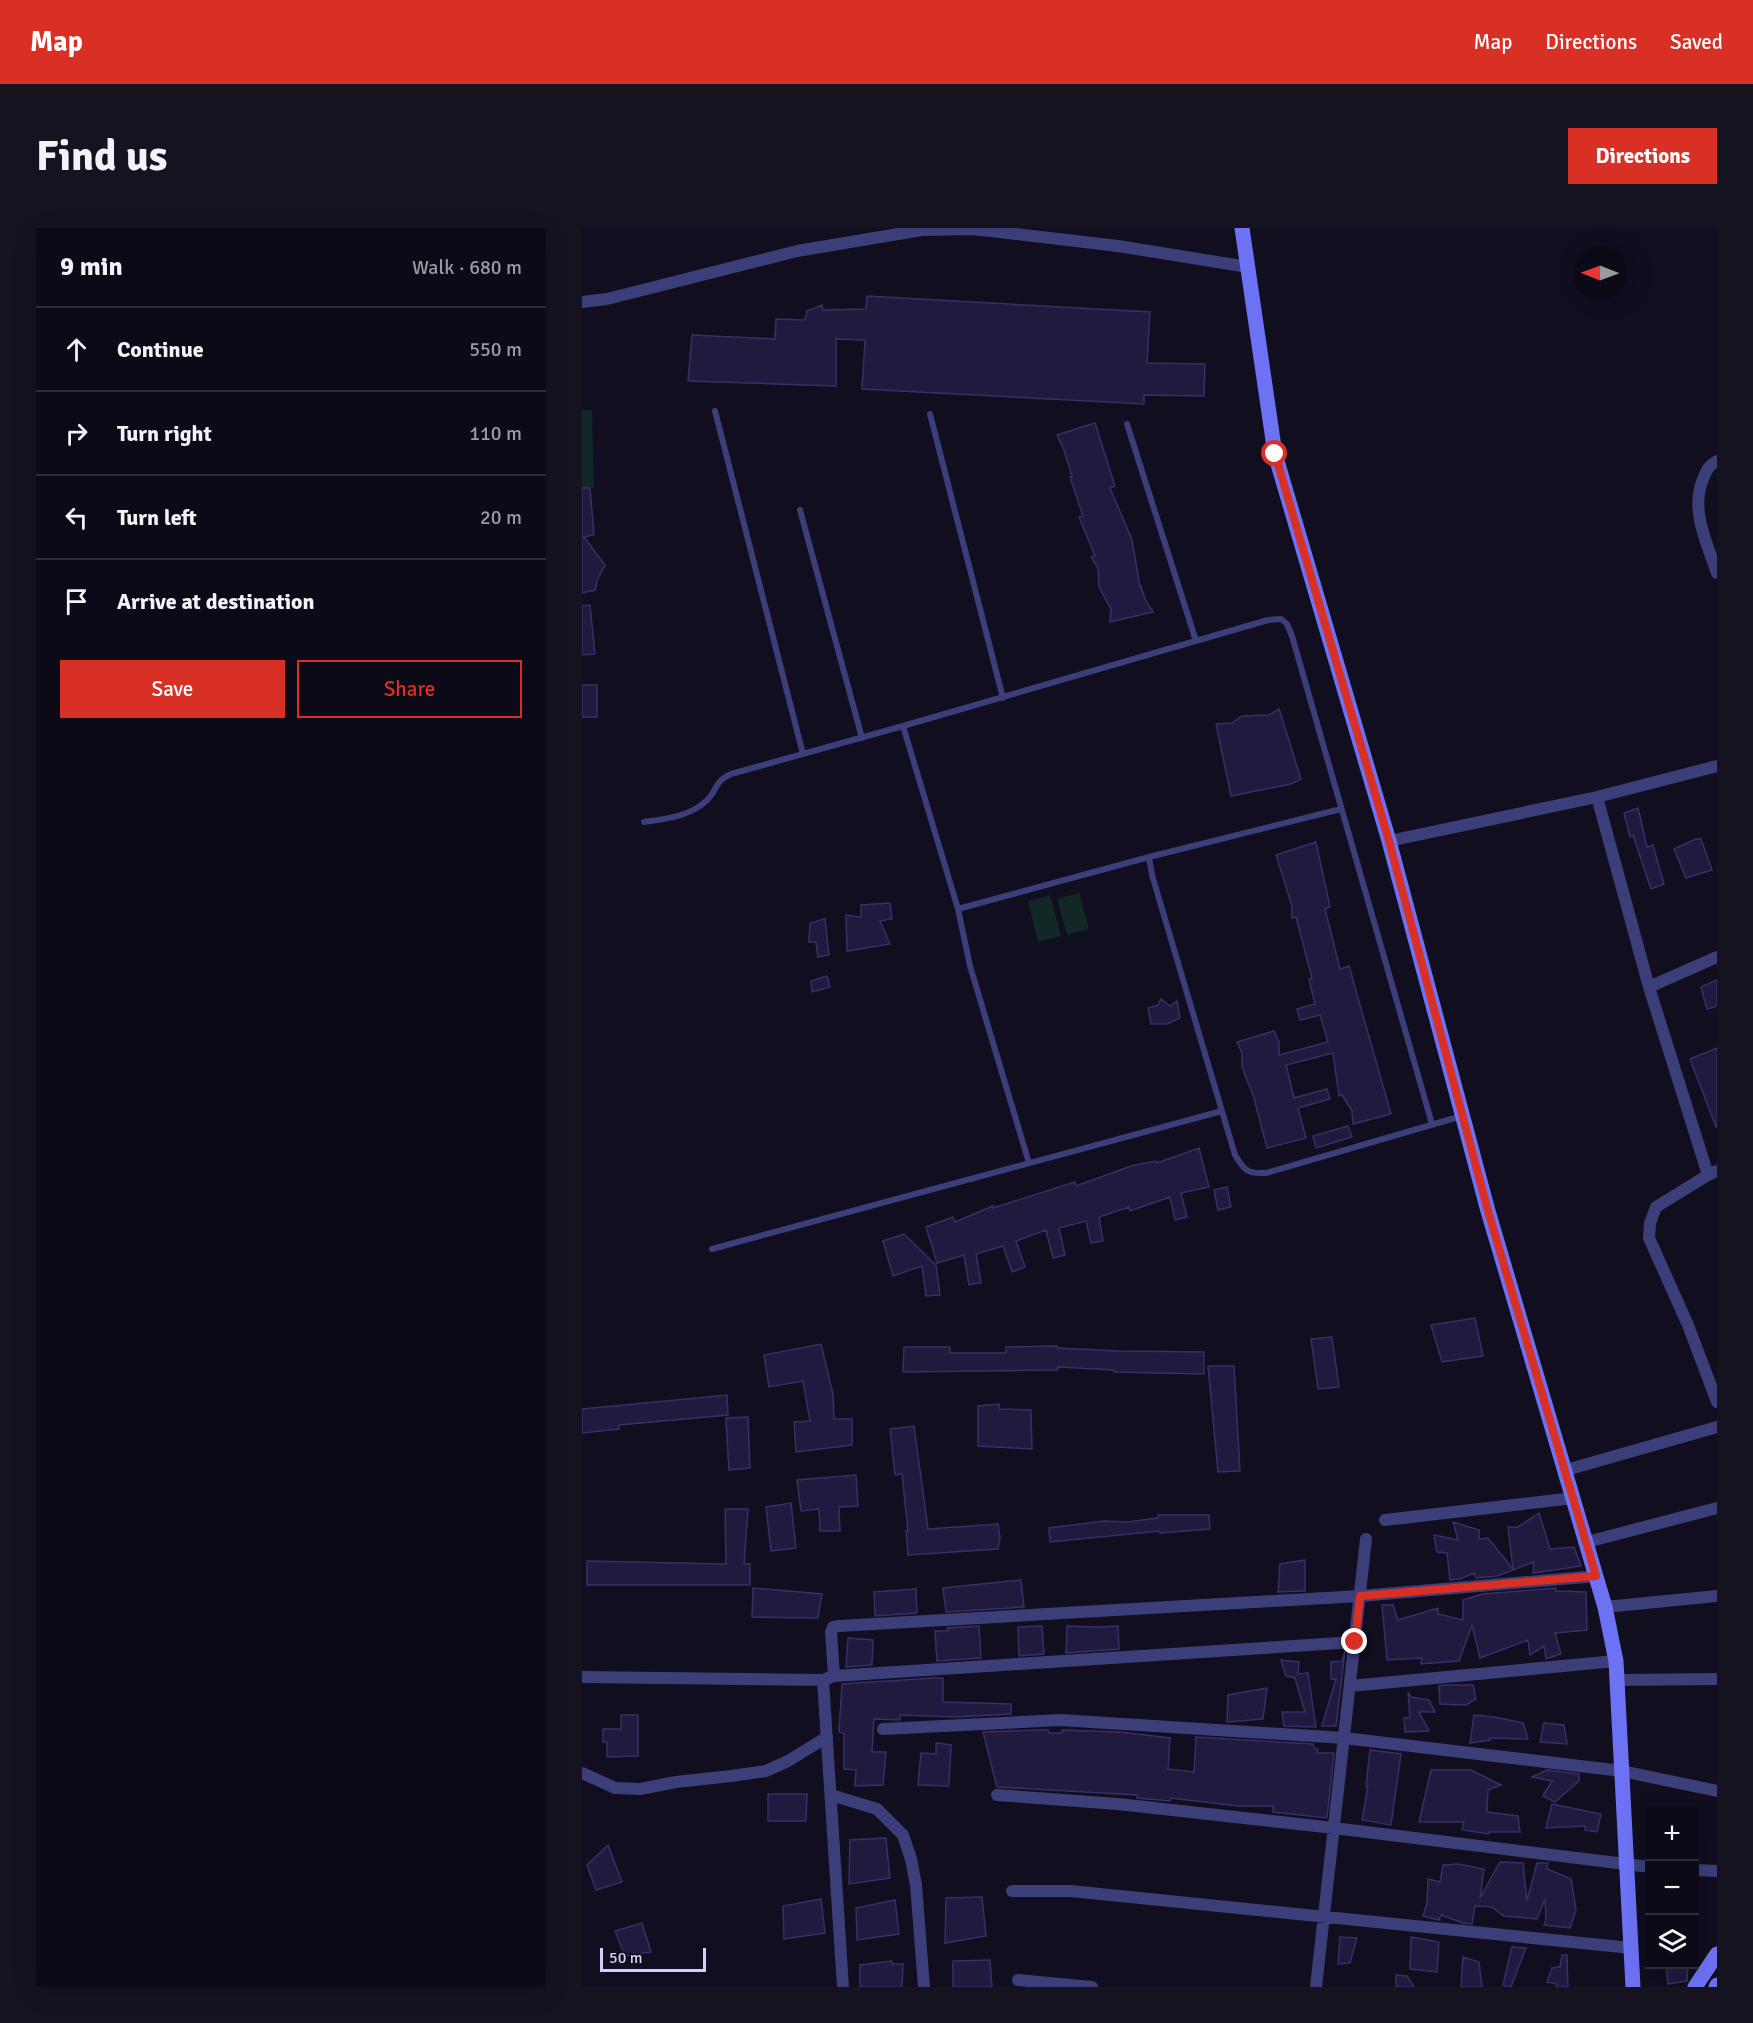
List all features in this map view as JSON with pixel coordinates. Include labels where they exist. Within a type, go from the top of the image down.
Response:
[{"type":"street","points":[[582,302],[607,299],[797,251],[922,230],[973,228],[1118,246],[1248,267]]},
{"type":"street","points":[[1242,228],[1275,454],[1389,841],[1488,1211],[1605,1607],[1616,1661],[1633,1987]]},
{"type":"street","points":[[1717,461],[1709,466],[1698,490],[1698,514],[1717,573]]},
{"type":"street","points":[[1389,841],[1597,797],[1717,766]]},
{"type":"street","points":[[1597,797],[1649,987],[1713,1173],[1656,1208],[1650,1223],[1649,1238],[1688,1325],[1717,1402]]},
{"type":"street","points":[[1649,987],[1717,957]]},
{"type":"street","points":[[1566,1470],[1717,1427]]},
{"type":"street","points":[[1384,1520],[1574,1498]]},
{"type":"street","points":[[1587,1542],[1717,1508]]},
{"type":"street","points":[[1316,1987],[1366,1539]]},
{"type":"street","points":[[843,1987],[826,1737],[833,1627],[1360,1596],[1596,1576]]},
{"type":"street","points":[[1605,1607],[1717,1596]]},
{"type":"street","points":[[582,1677],[829,1678],[1355,1642]]},
{"type":"street","points":[[1350,1686],[1616,1661]]},
{"type":"street","points":[[1616,1680],[1717,1679]]},
{"type":"street","points":[[883,1729],[1060,1720],[1344,1738],[1622,1771],[1717,1791]]},
{"type":"street","points":[[582,1773],[615,1788],[640,1790],[676,1782],[766,1771],[788,1761],[826,1737]]},
{"type":"street","points":[[831,1795],[877,1809],[903,1834],[916,1885],[924,1987]]},
{"type":"street","points":[[997,1795],[1118,1804],[1645,1867]]},
{"type":"street","points":[[1699,1870],[1717,1871]]},
{"type":"street","points":[[1012,1891],[1071,1891],[1631,1948]]},
{"type":"street","points":[[1695,1987],[1717,1954]]},
{"type":"street","points":[[1018,1980],[1092,1987]]},
{"type":"lane","points":[[715,411],[803,754]]},
{"type":"lane","points":[[930,414],[1003,698]]},
{"type":"lane","points":[[1127,424],[1196,641]]},
{"type":"lane","points":[[800,510],[862,738]]},
{"type":"lane","points":[[645,822],[672,818],[700,805],[709,799],[722,778],[731,774],[1196,641],[1281,619],[1287,624],[1292,636],[1432,1124]]},
{"type":"lane","points":[[903,726],[958,909],[970,966],[1029,1164]]},
{"type":"lane","points":[[958,909],[1149,857],[1341,809]]},
{"type":"lane","points":[[1149,857],[1235,1155],[1244,1169],[1254,1174],[1266,1173],[1463,1116]]},
{"type":"lane","points":[[712,1249],[1222,1111]]},
{"type":"green space","points":[[582,410],[592,410],[594,488],[582,488]]},
{"type":"green space","points":[[1079,893],[1089,929],[1067,935],[1057,899]]},
{"type":"green space","points":[[1050,895],[1061,936],[1038,942],[1028,901]]},
{"type":"building","points":[[867,296],[1150,312],[1147,363],[1205,364],[1204,396],[1144,395],[1144,404],[862,389],[865,340],[836,339],[836,386],[688,381],[692,335],[775,339],[776,319],[805,320],[807,311],[822,305],[823,310],[866,309]]},
{"type":"building","points":[[1095,423],[1115,486],[1110,488],[1132,540],[1140,587],[1153,612],[1110,622],[1111,609],[1099,587],[1098,568],[1091,557],[1095,556],[1079,517],[1083,516],[1064,450],[1057,435]]},
{"type":"building","points":[[582,488],[590,488],[594,535],[584,537],[605,565],[595,590],[582,593]]},
{"type":"building","points":[[590,605],[595,654],[582,655],[582,606]]},
{"type":"building","points":[[582,685],[597,685],[597,717],[582,717]]},
{"type":"building","points":[[1279,709],[1301,779],[1291,784],[1231,796],[1216,724],[1232,723],[1242,716],[1269,715]]},
{"type":"building","points":[[1638,808],[1647,847],[1653,845],[1664,884],[1651,889],[1633,835],[1630,837],[1624,813]]},
{"type":"building","points":[[1701,839],[1712,870],[1686,878],[1674,849]]},
{"type":"building","points":[[1316,842],[1330,907],[1325,909],[1340,969],[1349,966],[1391,1114],[1353,1124],[1352,1111],[1342,1095],[1339,1096],[1333,1053],[1286,1065],[1294,1098],[1327,1089],[1330,1099],[1298,1108],[1306,1138],[1267,1148],[1254,1098],[1242,1067],[1242,1053],[1237,1042],[1274,1031],[1279,1042],[1279,1055],[1328,1042],[1320,1015],[1300,1020],[1297,1009],[1315,1004],[1309,979],[1312,978],[1296,917],[1292,918],[1292,906],[1276,855]]},
{"type":"building","points":[[890,903],[892,919],[880,921],[890,944],[847,951],[846,915],[861,917],[861,905]]},
{"type":"building","points":[[825,919],[829,955],[818,957],[816,942],[809,942],[810,923]]},
{"type":"building","points":[[827,976],[830,987],[812,992],[811,981]]},
{"type":"building","points":[[1717,980],[1717,1006],[1707,1009],[1701,987]]},
{"type":"building","points":[[1161,999],[1170,1006],[1177,1001],[1180,1018],[1167,1024],[1151,1024],[1148,1008],[1158,1005]]},
{"type":"building","points":[[1717,1048],[1717,1127],[1716,1127],[1690,1059]]},
{"type":"building","points":[[1348,1126],[1352,1137],[1316,1148],[1313,1136]]},
{"type":"building","points":[[1199,1148],[1209,1187],[1181,1193],[1187,1217],[1175,1220],[1170,1197],[1130,1211],[1129,1207],[1099,1217],[1103,1241],[1091,1243],[1086,1221],[1059,1228],[1065,1255],[1053,1258],[1046,1230],[1016,1241],[1025,1267],[1012,1272],[1003,1246],[976,1254],[981,1283],[969,1285],[964,1255],[937,1263],[926,1227],[953,1217],[955,1222],[993,1206],[993,1208],[1075,1182],[1076,1186],[1131,1166],[1156,1161],[1157,1163]]},
{"type":"building","points":[[1227,1187],[1231,1207],[1218,1210],[1214,1190]]},
{"type":"building","points":[[904,1234],[936,1265],[940,1295],[926,1296],[922,1266],[893,1276],[883,1241]]},
{"type":"building","points":[[1475,1318],[1483,1356],[1442,1362],[1431,1325]]},
{"type":"building","points":[[1332,1337],[1339,1387],[1318,1389],[1311,1339]]},
{"type":"building","points":[[821,1344],[833,1394],[834,1419],[852,1419],[852,1445],[796,1452],[794,1422],[810,1421],[803,1381],[769,1387],[764,1355]]},
{"type":"building","points":[[1057,1346],[1057,1348],[1119,1351],[1204,1352],[1204,1374],[1114,1372],[1114,1370],[1058,1367],[1058,1370],[903,1372],[904,1347],[950,1347],[950,1353],[1006,1353],[1006,1347]]},
{"type":"building","points":[[1208,1366],[1234,1366],[1240,1471],[1218,1472]]},
{"type":"building","points":[[727,1395],[728,1415],[619,1425],[619,1429],[582,1433],[582,1409]]},
{"type":"building","points":[[999,1404],[999,1409],[1031,1410],[1032,1449],[978,1446],[978,1406]]},
{"type":"building","points":[[748,1417],[750,1468],[729,1470],[726,1418]]},
{"type":"building","points":[[914,1426],[928,1529],[998,1524],[1000,1538],[998,1549],[908,1555],[902,1474],[895,1475],[890,1429]]},
{"type":"building","points":[[856,1475],[858,1506],[839,1507],[840,1531],[820,1531],[819,1509],[801,1511],[797,1480]]},
{"type":"building","points":[[791,1503],[796,1548],[771,1551],[766,1507]]},
{"type":"building","points":[[725,1509],[748,1509],[744,1564],[750,1564],[750,1585],[587,1585],[587,1561],[726,1564]]},
{"type":"building","points":[[1539,1513],[1550,1549],[1574,1547],[1581,1566],[1533,1573],[1534,1562],[1497,1576],[1476,1578],[1474,1573],[1460,1579],[1450,1580],[1447,1553],[1437,1552],[1434,1535],[1458,1540],[1453,1522],[1479,1530],[1479,1539],[1488,1538],[1513,1569],[1508,1527],[1518,1527]]},
{"type":"building","points":[[1158,1515],[1209,1515],[1210,1529],[1160,1533],[1160,1531],[1050,1542],[1049,1528],[1104,1521],[1127,1522],[1158,1518]]},
{"type":"building","points":[[1305,1560],[1305,1591],[1278,1592],[1280,1564]]},
{"type":"building","points":[[1021,1580],[1024,1607],[946,1612],[943,1588]]},
{"type":"building","points":[[753,1588],[822,1594],[818,1618],[752,1617]]},
{"type":"building","points":[[1556,1588],[1556,1591],[1586,1592],[1587,1630],[1555,1633],[1561,1654],[1546,1659],[1544,1646],[1530,1655],[1528,1640],[1480,1658],[1472,1625],[1459,1661],[1421,1664],[1422,1658],[1387,1660],[1382,1605],[1393,1605],[1398,1620],[1438,1608],[1438,1614],[1463,1620],[1463,1600],[1482,1594]]},
{"type":"building","points":[[916,1589],[917,1613],[875,1616],[874,1592]]},
{"type":"building","points":[[979,1626],[981,1658],[937,1661],[935,1631]]},
{"type":"building","points":[[1042,1626],[1044,1654],[1019,1656],[1018,1627]]},
{"type":"building","points":[[1067,1626],[1118,1626],[1119,1649],[1066,1653]]},
{"type":"building","points":[[848,1638],[873,1640],[872,1665],[846,1667]]},
{"type":"building","points":[[1345,1651],[1336,1726],[1322,1726],[1336,1679],[1331,1679],[1331,1662],[1342,1661]]},
{"type":"building","points":[[1281,1660],[1299,1662],[1298,1674],[1308,1673],[1316,1727],[1284,1726],[1282,1712],[1305,1712],[1295,1678],[1286,1676]]},
{"type":"building","points":[[943,1678],[943,1702],[1011,1704],[1011,1714],[955,1717],[900,1715],[900,1720],[874,1719],[872,1752],[886,1752],[883,1785],[855,1786],[856,1770],[844,1769],[844,1733],[839,1732],[842,1684]]},
{"type":"building","points":[[1473,1685],[1476,1699],[1466,1705],[1440,1704],[1439,1686]]},
{"type":"building","points":[[1267,1688],[1263,1719],[1227,1722],[1228,1695]]},
{"type":"building","points":[[1408,1692],[1411,1697],[1429,1700],[1435,1712],[1419,1712],[1429,1731],[1405,1732],[1404,1718],[1410,1718]]},
{"type":"building","points":[[621,1715],[638,1715],[638,1756],[607,1757],[607,1742],[603,1742],[603,1729],[621,1729]]},
{"type":"building","points":[[1474,1715],[1523,1723],[1528,1739],[1490,1738],[1490,1740],[1470,1743]]},
{"type":"building","points":[[1544,1723],[1564,1725],[1567,1744],[1540,1742]]},
{"type":"building","points":[[1048,1730],[1049,1733],[1062,1733],[1062,1730],[1121,1732],[1170,1738],[1168,1769],[1194,1772],[1196,1737],[1313,1744],[1314,1748],[1318,1749],[1317,1753],[1334,1753],[1327,1818],[1273,1812],[1273,1806],[1239,1806],[1170,1798],[1170,1801],[1137,1798],[1137,1795],[997,1787],[983,1732]]},
{"type":"building","points":[[936,1743],[951,1745],[949,1786],[918,1785],[921,1753],[936,1754]]},
{"type":"building","points":[[1370,1750],[1401,1754],[1391,1825],[1362,1820],[1368,1786],[1366,1786]]},
{"type":"building","points":[[1431,1770],[1471,1770],[1501,1785],[1488,1790],[1487,1812],[1518,1816],[1520,1832],[1489,1832],[1489,1834],[1462,1830],[1464,1822],[1419,1822]]},
{"type":"building","points":[[1547,1770],[1579,1774],[1579,1781],[1555,1802],[1543,1796],[1552,1781],[1532,1777]]},
{"type":"building","points":[[768,1794],[807,1794],[806,1821],[768,1821]]},
{"type":"building","points":[[1552,1804],[1601,1814],[1597,1832],[1585,1830],[1585,1826],[1546,1828]]},
{"type":"building","points":[[886,1838],[890,1878],[849,1884],[850,1840]]},
{"type":"building","points":[[608,1845],[622,1882],[596,1890],[587,1865]]},
{"type":"building","points":[[1500,1862],[1523,1863],[1527,1901],[1537,1863],[1548,1863],[1547,1869],[1571,1879],[1576,1910],[1570,1928],[1544,1925],[1546,1920],[1545,1899],[1537,1919],[1504,1916],[1492,1907],[1475,1906],[1472,1924],[1441,1915],[1439,1920],[1423,1916],[1427,1903],[1428,1879],[1440,1882],[1443,1865],[1458,1864],[1484,1869],[1480,1898]]},
{"type":"building","points":[[982,1897],[986,1936],[945,1943],[946,1898]]},
{"type":"building","points":[[821,1899],[825,1933],[784,1939],[783,1906]]},
{"type":"building","points":[[895,1900],[899,1934],[857,1940],[856,1908]]},
{"type":"building","points":[[642,1923],[651,1952],[625,1956],[615,1931]]},
{"type":"building","points":[[1340,1937],[1357,1938],[1350,1963],[1338,1964]]},
{"type":"building","points":[[1411,1937],[1439,1942],[1437,1972],[1410,1969]]},
{"type":"building","points":[[1512,1947],[1526,1948],[1511,1987],[1508,1987],[1503,1985]]},
{"type":"building","points":[[1562,1955],[1567,1955],[1568,1987],[1556,1987],[1557,1984],[1547,1982],[1552,1968],[1560,1967]]},
{"type":"building","points":[[1463,1957],[1479,1962],[1482,1987],[1461,1987]]},
{"type":"building","points":[[990,1960],[992,1987],[953,1987],[953,1961]]},
{"type":"building","points":[[892,1961],[892,1964],[903,1964],[902,1987],[860,1987],[860,1965]]},
{"type":"building","points":[[1666,1969],[1688,1969],[1687,1981],[1668,1984]]},
{"type":"building","points":[[1396,1975],[1407,1976],[1414,1987],[1396,1987]]},
{"type":"route","points":[[1275,454],[1389,841],[1488,1211],[1596,1576],[1360,1596],[1355,1642]]}]
